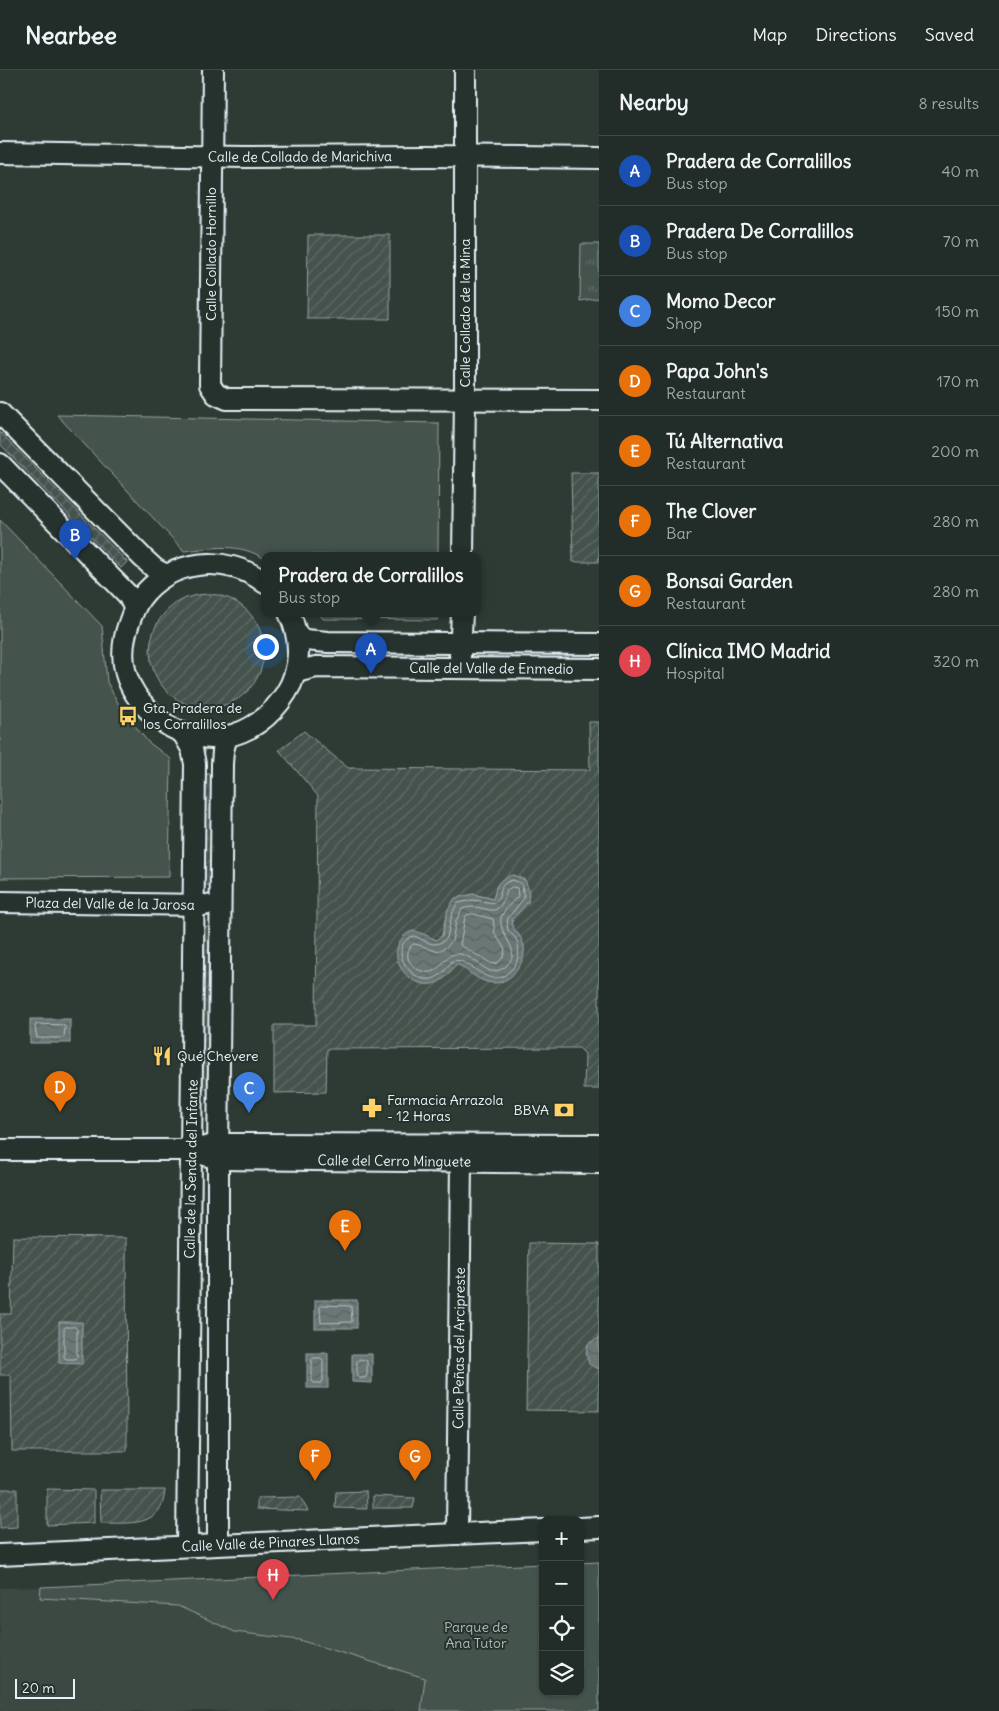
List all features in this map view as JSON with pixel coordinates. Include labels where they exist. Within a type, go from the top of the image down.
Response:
[{"type":"street","name":"Calle Collado Hornillo","points":[[212,70],[210,385],[216,394],[226,399],[465,398]]},
{"type":"street","name":"Calle Collado de la Mina","points":[[462,552],[465,398],[465,70]]},
{"type":"street","name":"Calle de Collado de Marichiva","points":[[0,153],[599,158]]},
{"type":"street","points":[[465,398],[599,400]]},
{"type":"street","points":[[0,413],[143,558],[155,569],[166,575]]},
{"type":"street","points":[[0,464],[128,595],[134,607]]},
{"type":"street","points":[[261,580],[240,568],[223,564],[206,564],[188,566],[166,575],[146,592],[134,607],[124,637],[123,650],[125,669],[131,688],[142,704],[165,725],[184,735],[201,738],[227,736],[244,731],[262,721],[278,706],[290,687],[296,672],[297,636],[290,617]]},
{"type":"street","points":[[452,668],[460,656],[462,617]]},
{"type":"street","name":"Calle del Valle de Enmedio","points":[[297,636],[316,641],[599,644]]},
{"type":"street","name":"Calle del Valle de Enmedio","points":[[296,672],[316,667],[599,670]]},
{"type":"street","name":"Calle de la Senda del Infante","points":[[184,735],[192,749],[195,764],[187,1546]]},
{"type":"street","name":"Calle de la Senda del Infante","points":[[218,1544],[218,1152],[222,764],[227,736]]},
{"type":"street","name":"Plaza del Valle de la Jarosa","points":[[0,902],[221,905]]},
{"type":"street","name":"Calle del Cerro Minguete","points":[[218,1152],[599,1145]]},
{"type":"street","name":"Calle del Cerro Minguete","points":[[0,1150],[192,1150],[461,1162],[599,1163]]},
{"type":"street","name":"Calle Peñas del Arcipreste","points":[[457,1534],[461,1162]]},
{"type":"street","points":[[584,1528],[599,1527]]},
{"type":"street","name":"Calle Valle de Pinares Llanos","points":[[0,1554],[539,1530]]},
{"type":"shaded area","points":[[41,1587],[41,1598],[178,1606],[235,1632],[299,1640],[425,1678],[421,1711],[0,1711],[0,1588]]},
{"type":"green space","points":[[308,235],[390,235],[390,319],[307,319]]},
{"type":"green space","points":[[581,244],[599,244],[599,298],[580,301]]},
{"type":"green space","points":[[57,415],[439,423],[438,552],[261,552],[261,557],[235,548],[184,551]]},
{"type":"green space","points":[[0,432],[127,562],[121,568],[0,444]]},
{"type":"green space","points":[[571,473],[599,473],[599,562],[573,562]]},
{"type":"green space","points":[[0,520],[102,626],[107,682],[120,707],[148,742],[171,759],[169,877],[0,878]]},
{"type":"green space","points":[[207,594],[229,598],[239,603],[255,619],[260,629],[264,651],[260,673],[255,683],[239,699],[229,704],[207,708],[185,704],[175,699],[159,683],[154,673],[150,651],[154,629],[159,619],[175,603],[185,598]]},
{"type":"green space","points":[[322,617],[438,617],[438,620],[323,619]]},
{"type":"green space","points":[[316,648],[450,649],[447,657],[441,660],[317,658]]},
{"type":"green space","points":[[473,651],[599,652],[599,662],[470,663]]},
{"type":"green space","points":[[589,722],[599,722],[599,1089],[584,1089],[585,1054],[579,1048],[327,1049],[326,1092],[274,1093],[274,1025],[316,1025],[318,796],[279,750],[304,731],[348,768],[590,770]],"holes":[[[497,885],[529,901],[512,919],[512,927],[520,936],[476,976],[459,965],[455,965],[441,980],[427,984],[425,935],[436,940],[442,936],[445,919],[473,894],[493,899]]]},
{"type":"green space","points":[[204,774],[211,774],[210,885],[203,885]]},
{"type":"green space","points":[[203,926],[209,927],[208,1088],[201,1088]]},
{"type":"green space","points":[[13,1237],[126,1238],[127,1451],[12,1451],[11,1375],[0,1375],[0,1314],[11,1314]]},
{"type":"green space","points":[[529,1243],[599,1244],[599,1411],[526,1410]]},
{"type":"green space","points":[[0,1489],[17,1489],[17,1527],[0,1528]]},
{"type":"green space","points":[[47,1489],[94,1490],[94,1523],[47,1525]]},
{"type":"green space","points":[[100,1490],[165,1490],[163,1502],[158,1511],[151,1517],[133,1523],[101,1523]]},
{"type":"green space","points":[[366,1491],[367,1509],[335,1508],[336,1492]]},
{"type":"green space","points":[[373,1496],[415,1498],[413,1508],[373,1508]]},
{"type":"green space","points":[[300,1497],[308,1511],[257,1509],[257,1498]]},
{"type":"green space","name":"Parque de Ana Tutor","points":[[599,1562],[599,1711],[421,1711],[425,1678],[299,1640],[235,1632],[178,1606],[40,1598],[41,1587],[539,1564],[539,1696],[584,1696],[584,1563]]},
{"type":"water","points":[[513,875],[525,880],[529,897],[525,906],[512,919],[513,927],[523,944],[524,953],[520,965],[511,976],[500,982],[489,983],[456,965],[442,980],[432,984],[422,984],[413,980],[405,973],[399,965],[397,955],[398,945],[405,935],[414,931],[436,940],[442,936],[448,909],[455,898],[473,894],[493,899],[499,883],[504,878]]},
{"type":"water","points":[[30,1019],[70,1019],[70,1043],[30,1043]]},
{"type":"water","points":[[315,1300],[357,1300],[357,1328],[315,1328]]},
{"type":"water","points":[[59,1322],[82,1322],[82,1364],[59,1363]]},
{"type":"water","points":[[599,1338],[599,1369],[589,1364],[586,1353],[588,1344]]},
{"type":"water","points":[[307,1353],[328,1353],[328,1388],[307,1388]]},
{"type":"water","points":[[352,1354],[372,1354],[372,1383],[352,1382]]},
{"type":"place","name":"Pradera De Corralillos","points":[[75,560]]},
{"type":"place","name":"Pradera de Corralillos","points":[[371,674]]},
{"type":"place","name":"Gta. Pradera de los Corralillos","points":[[128,716]]},
{"type":"place","name":"Qué Chevere","points":[[162,1056]]},
{"type":"place","name":"Farmacia Arrazola - 12 Horas","points":[[372,1108]]},
{"type":"place","name":"BBVA","points":[[564,1110]]},
{"type":"place","name":"Papa John's","points":[[60,1112]]},
{"type":"place","name":"Momo Decor","points":[[249,1113]]},
{"type":"place","name":"Tú Alternativa","points":[[345,1251]]},
{"type":"place","name":"The Clover","points":[[315,1481]]},
{"type":"place","name":"Bonsai Garden","points":[[415,1481]]},
{"type":"place","name":"Clínica IMO Madrid","points":[[273,1600]]}]
